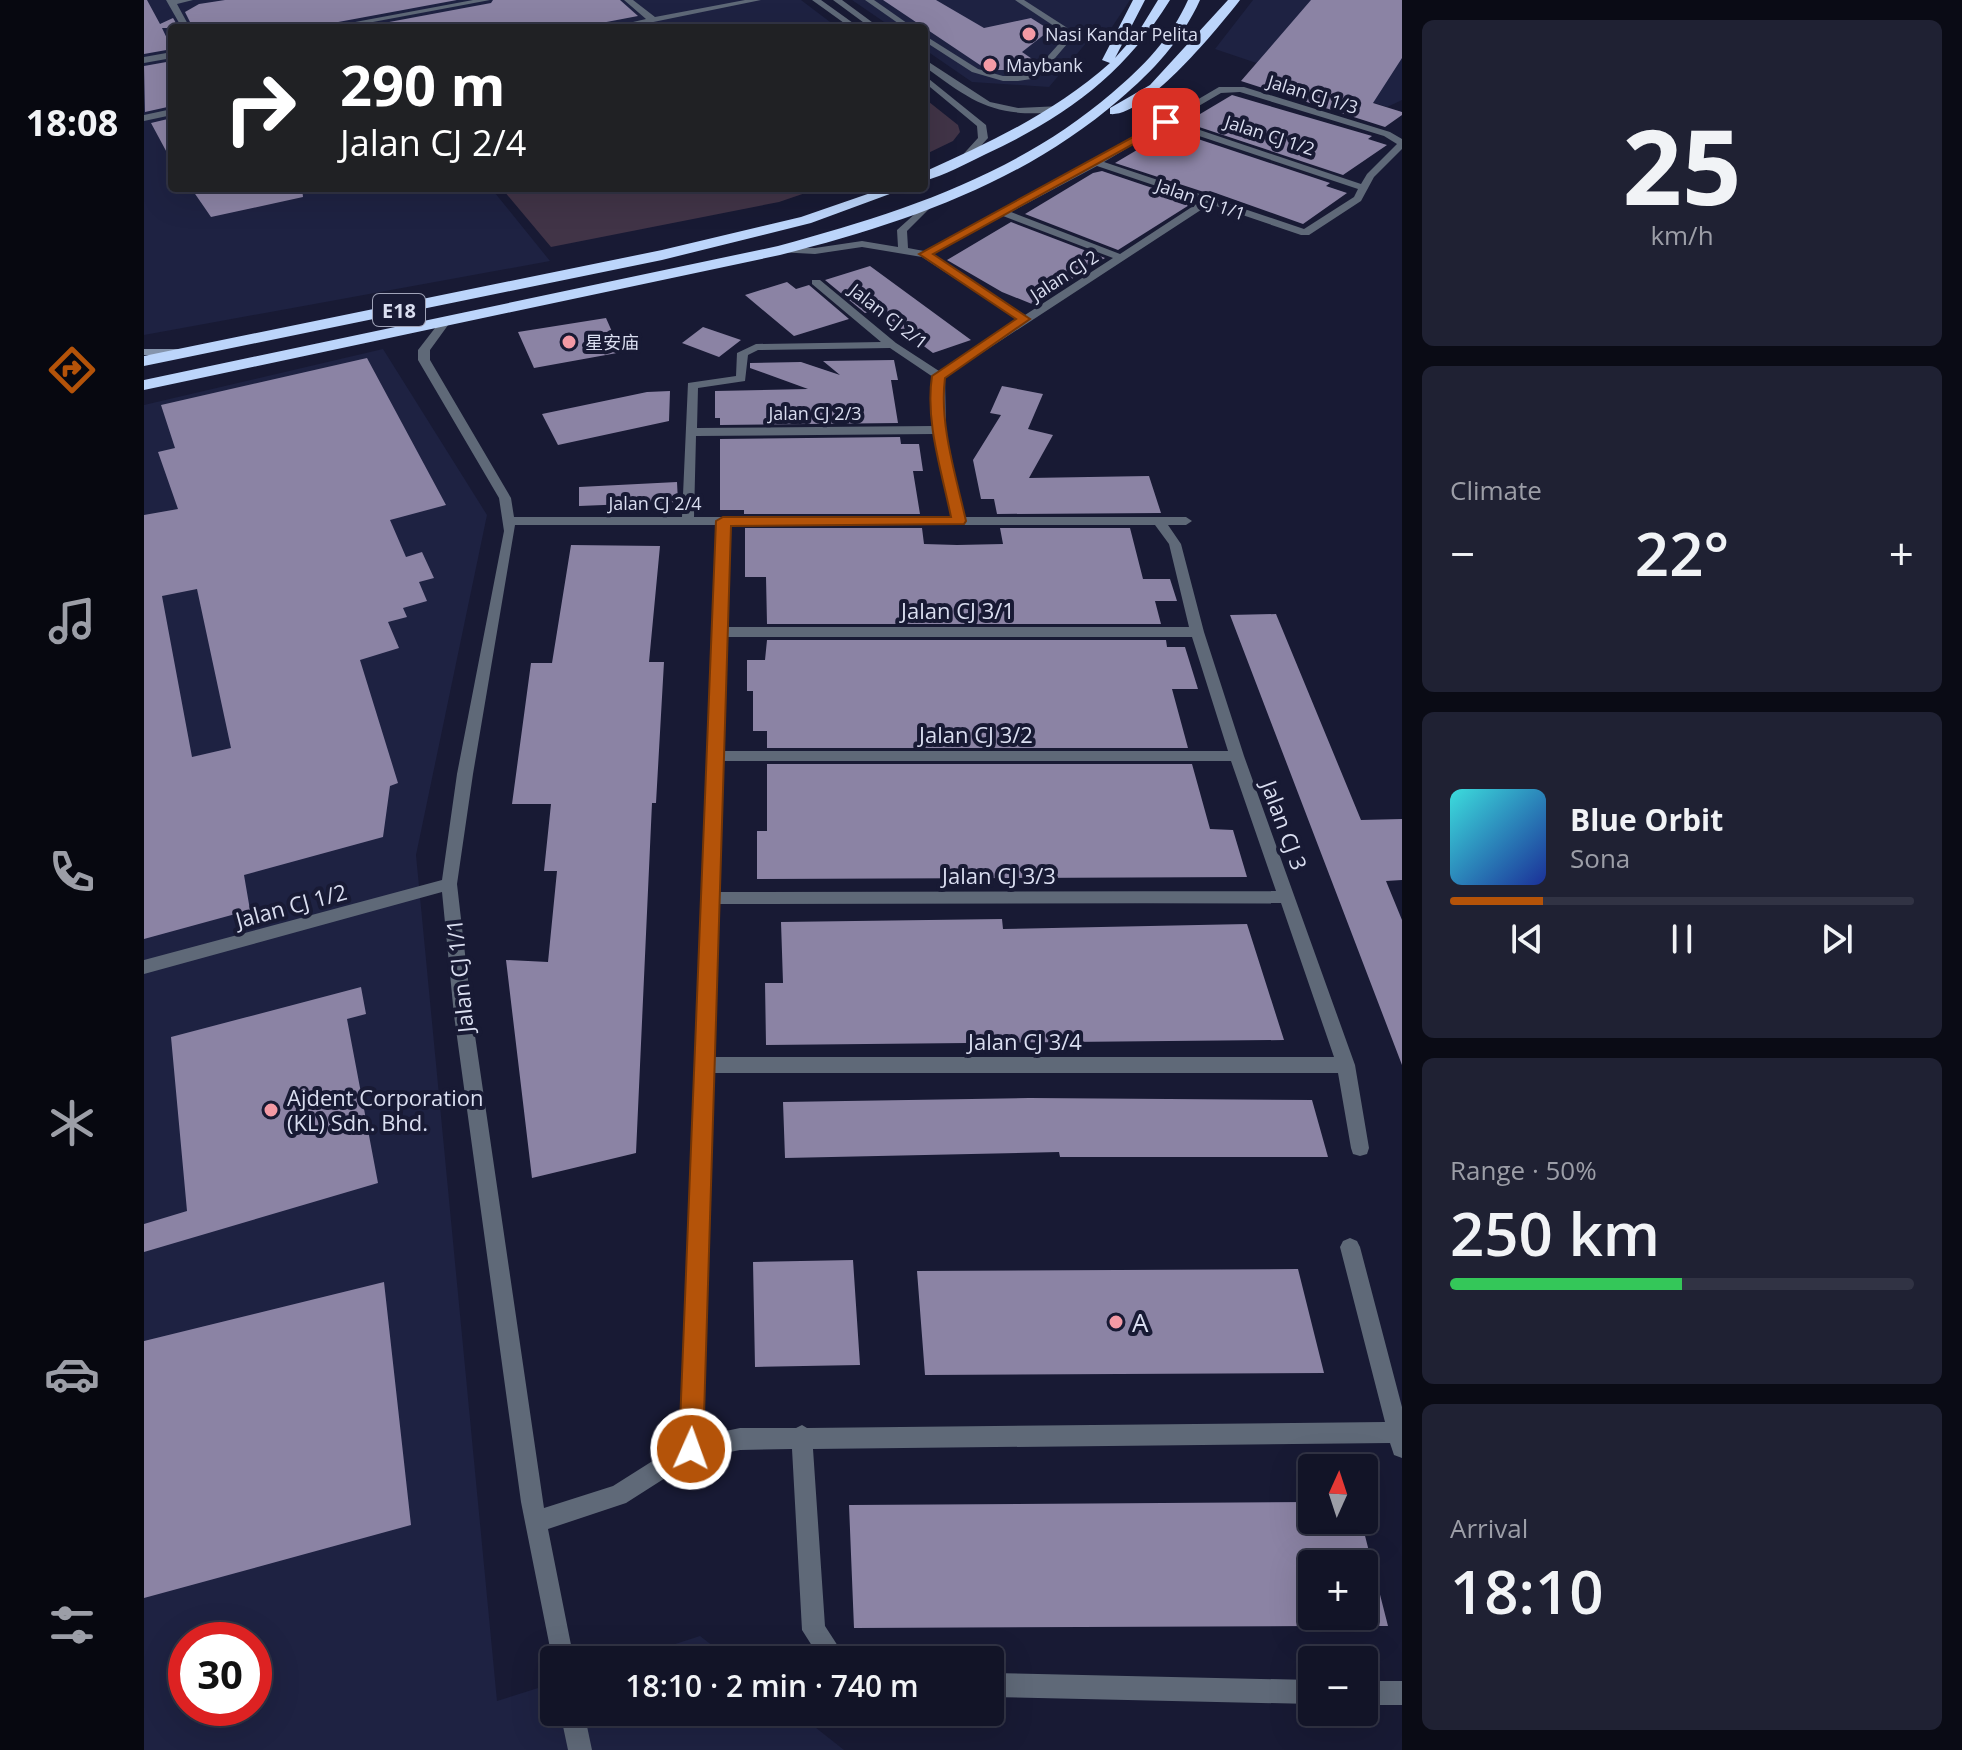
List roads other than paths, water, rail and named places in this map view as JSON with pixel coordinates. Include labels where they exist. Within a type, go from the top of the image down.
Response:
[{"type":"highway","points":[[1102,77],[1139,0]]},
{"type":"highway","points":[[928,175],[1061,109],[1134,48],[1152,25],[1164,0]]},
{"type":"highway","name":"E18","points":[[144,385],[778,249],[927,206],[1034,158],[1091,120],[1155,59],[1175,35],[1194,0]]},
{"type":"highway","points":[[1091,120],[1128,105],[1155,88],[1234,0]]},
{"type":"highway","name":"E18","points":[[144,361],[662,255],[806,220],[887,192]]},
{"type":"main road","points":[[144,352],[193,352]]},
{"type":"street","points":[[184,24],[170,2],[189,0]]},
{"type":"street","points":[[350,24],[486,0]]},
{"type":"street","points":[[628,0],[653,20]]},
{"type":"street","points":[[632,24],[757,0]]},
{"type":"street","points":[[816,0],[850,24]]},
{"type":"street","points":[[837,0],[870,24]]},
{"type":"street","points":[[869,0],[904,24]]},
{"type":"street","points":[[928,40],[978,74],[995,78],[1035,76],[1069,37],[1066,31],[1019,0]]},
{"type":"street","points":[[144,60],[168,56]]},
{"type":"street","points":[[928,65],[990,108],[1017,113],[1061,109]]},
{"type":"street","points":[[928,81],[981,125],[983,138],[963,160]]},
{"type":"street","name":"Jalan CJ 1/3","points":[[1166,122],[1219,90],[1241,89],[1387,134],[1402,143]]},
{"type":"street","points":[[144,118],[168,113]]},
{"type":"street","points":[[925,254],[1166,122]]},
{"type":"street","name":"Jalan CJ 1/2","points":[[1166,122],[1362,187]]},
{"type":"street","points":[[1362,187],[1402,143]]},
{"type":"street","name":"Jalan CJ 1/1","points":[[1096,163],[1305,233],[1358,199],[1362,187]]},
{"type":"street","name":"Jalan CJ 2","points":[[939,376],[1208,201]]},
{"type":"street","points":[[903,249],[902,230],[927,206]]},
{"type":"street","points":[[1004,213],[1121,258]]},
{"type":"street","points":[[778,249],[815,251],[862,244],[925,254],[1024,319]]},
{"type":"street","name":"Jalan CJ 2/1","points":[[816,282],[892,345],[939,376],[936,393],[940,430],[959,521]]},
{"type":"street","name":"Jalan CJ 1/1","points":[[446,321],[424,350],[424,360],[505,498],[510,531],[465,774],[449,884],[463,1015],[535,1522],[559,1646]]},
{"type":"street","points":[[688,521],[692,385],[741,379],[743,353],[756,347],[892,345]]},
{"type":"street","name":"Jalan CJ 2/3","points":[[690,432],[940,430]]},
{"type":"street","name":"Jalan CJ 2/4","points":[[509,521],[1186,521]]},
{"type":"street","points":[[691,1449],[723,521]]},
{"type":"street","name":"Jalan CJ 3","points":[[1159,521],[1175,544],[1197,632],[1237,756],[1346,1065],[1360,1148]]},
{"type":"street","name":"Jalan CJ 3/1","points":[[720,632],[1197,632]]},
{"type":"street","name":"Jalan CJ 3/2","points":[[715,756],[1237,756]]},
{"type":"street","name":"Jalan CJ 1/2","points":[[144,967],[449,884]]},
{"type":"street","name":"Jalan CJ 3/3","points":[[710,898],[1288,897]]},
{"type":"street","name":"Jalan CJ 3/4","points":[[705,1065],[1346,1065]]},
{"type":"street","points":[[535,1522],[618,1495],[691,1449],[740,1439],[802,1436],[1400,1440],[1350,1247]]},
{"type":"street","points":[[802,1436],[814,1630],[825,1646]]},
{"type":"street","points":[[1004,1685],[1298,1692]]},
{"type":"street","points":[[1378,1693],[1402,1693]]},
{"type":"street","points":[[575,1726],[580,1750]]},
{"type":"place","name":"Nasi Kandar Pelita","points":[[1029,34]]},
{"type":"place","name":"Maybank","points":[[990,65]]},
{"type":"place","name":"星安庙","points":[[569,342]]},
{"type":"place","name":"Ajdent Corporation (KL) Sdn. Bhd.","points":[[271,1110]]},
{"type":"place","name":"A","points":[[1116,1322]]}]
